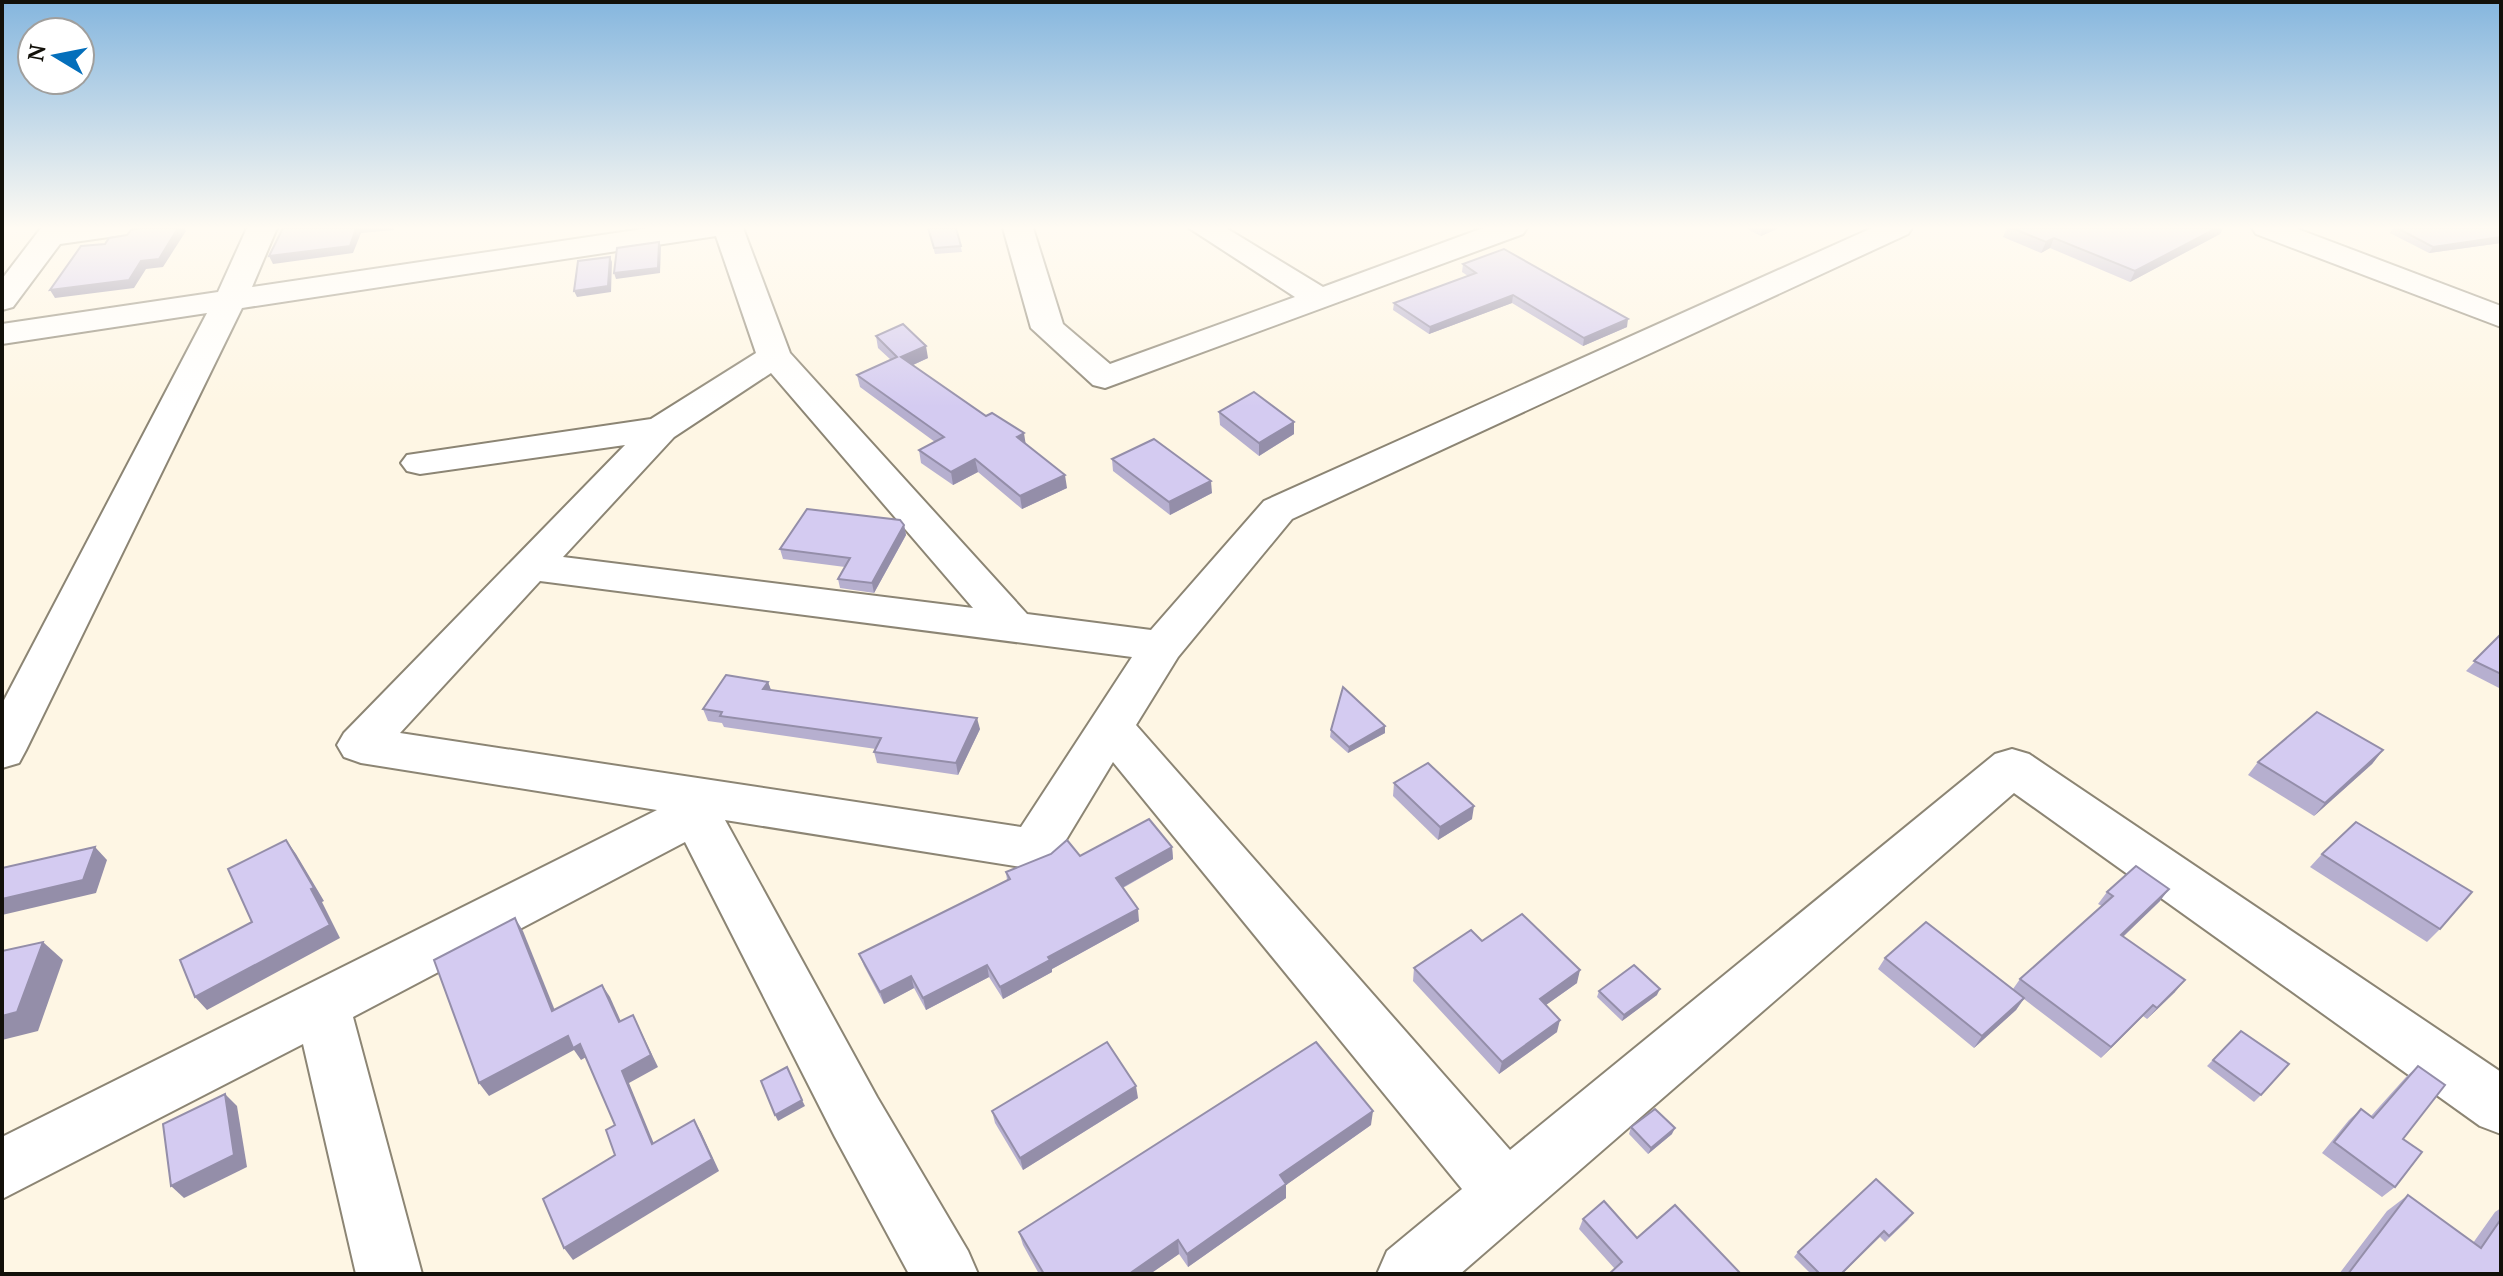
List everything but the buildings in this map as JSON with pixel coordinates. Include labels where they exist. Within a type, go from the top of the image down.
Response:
[{"type":"street","points":[[2,750],[236,288]]},
{"type":"street","points":[[2,334],[313,288]]},
{"type":"street","points":[[749,288],[774,356],[1015,628]]},
{"type":"street","points":[[1036,288],[1048,328],[1105,378],[1349,288]]},
{"type":"street","points":[[1301,288],[1320,299]]},
{"type":"street","points":[[774,356],[661,429],[361,745],[690,803],[1034,849],[1162,646],[1278,510],[1766,288]]},
{"type":"street","points":[[2424,288],[2501,317]]},
{"type":"street","points":[[420,463],[661,429]]},
{"type":"street","points":[[532,567],[1162,646]]},
{"type":"street","points":[[1111,727],[1506,1193]]},
{"type":"street","points":[[1410,1274],[2012,767],[2501,1106]]},
{"type":"street","points":[[2,1169],[322,1005],[690,803]]},
{"type":"street","points":[[690,803],[856,1117],[945,1274]]},
{"type":"street","points":[[322,1005],[389,1274]]}]
